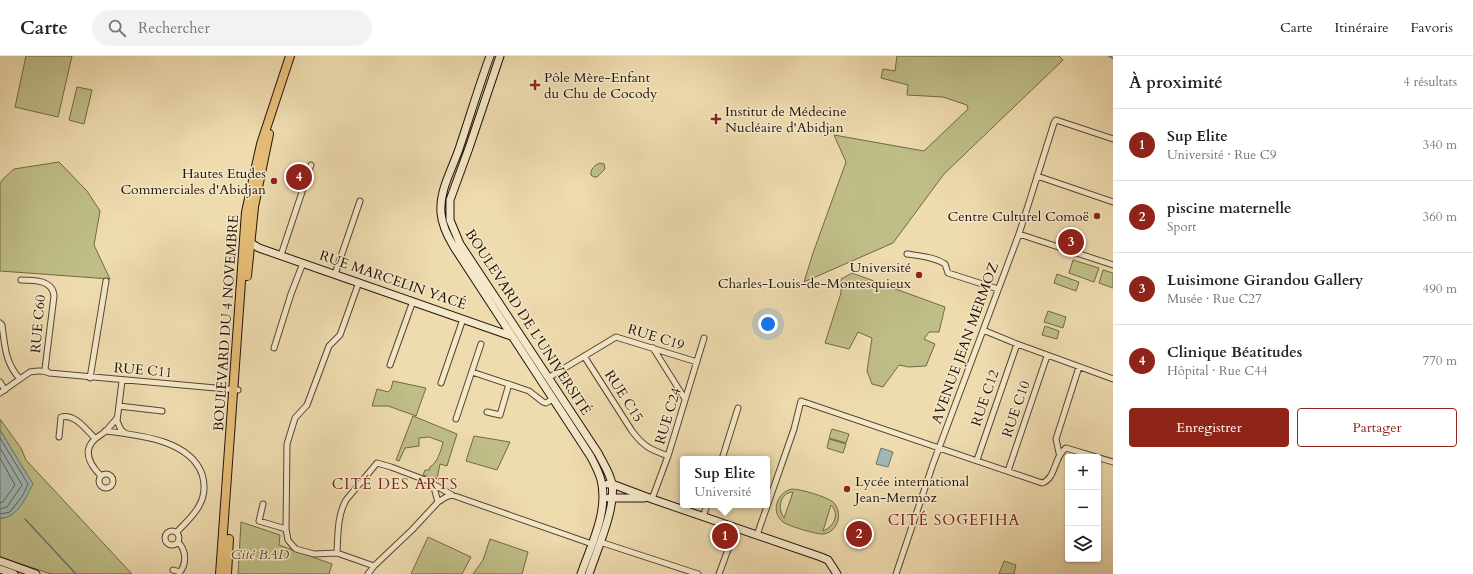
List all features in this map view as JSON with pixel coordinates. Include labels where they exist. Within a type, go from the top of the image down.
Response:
[{"type":"main road","name":"BOULEVARD DU 4 NOVEMBRE","points":[[220,574],[236,390],[248,205],[261,144],[290,56]]},
{"type":"main road","name":"BOULEVARD DU 4 NOVEMBRE","points":[[246,244],[274,113],[294,56]]},
{"type":"main road","name":"BOULEVARD DU 4 NOVEMBRE","points":[[227,574],[236,390]]},
{"type":"street","name":"BOULEVARD DE L'UNIVERSITÉ","points":[[490,56],[478,87],[442,198],[442,222],[454,247],[548,378],[605,466],[612,484],[613,498],[608,518],[589,574]]},
{"type":"street","name":"BOULEVARD DE L'UNIVERSITÉ","points":[[500,56],[450,200],[449,213],[451,224],[464,250],[553,399],[591,457],[600,474],[602,491],[600,517],[581,574]]},
{"type":"street","name":"AVENUE JEAN MERMOZ","points":[[896,574],[939,447],[1019,234],[1054,123],[1055,121],[1059,121],[1113,139]]},
{"type":"street","points":[[460,145],[469,148]]},
{"type":"street","points":[[281,255],[311,165]]},
{"type":"street","points":[[1037,176],[1113,202]]},
{"type":"street","points":[[335,274],[360,201]]},
{"type":"street","points":[[1019,234],[1113,265]]},
{"type":"street","name":"RUE MARCELIN YACÉ","points":[[246,244],[463,319],[515,334]]},
{"type":"street","points":[[907,254],[925,256],[942,262],[945,264],[948,273],[998,290]]},
{"type":"street","points":[[274,348],[291,294],[304,263]]},
{"type":"street","name":"RUE C60","points":[[20,280],[45,283],[52,288],[54,292],[45,369],[47,371]]},
{"type":"street","points":[[90,378],[106,281]]},
{"type":"street","points":[[359,282],[340,335],[329,346],[307,405],[295,418],[287,444],[286,529],[288,540],[296,549],[314,554],[337,554],[374,566]]},
{"type":"street","points":[[390,364],[413,301]]},
{"type":"street","points":[[441,383],[463,319]]},
{"type":"street","points":[[0,323],[2,326],[9,364],[14,373],[20,379]]},
{"type":"street","points":[[983,330],[1047,356],[1113,379]]},
{"type":"street","name":"RUE C19","points":[[548,378],[616,337],[697,362]]},
{"type":"street","name":"RUE C24","points":[[650,499],[668,456],[704,338]]},
{"type":"street","points":[[456,418],[481,344]]},
{"type":"street","name":"RUE C12","points":[[977,460],[1017,344]]},
{"type":"street","points":[[653,348],[672,375],[685,399]]},
{"type":"street","name":"RUE C15","points":[[584,356],[640,442],[648,448],[668,456]]},
{"type":"street","name":"RUE C10","points":[[1008,471],[1047,356]]},
{"type":"street","points":[[1060,453],[1056,439],[1079,367]]},
{"type":"street","points":[[0,382],[2,392],[30,372],[47,371]]},
{"type":"street","name":"RUE C11","points":[[47,371],[49,373],[90,378],[236,390]]},
{"type":"street","points":[[472,372],[529,391],[546,403],[553,399]]},
{"type":"street","points":[[122,381],[117,418],[118,425],[126,434]]},
{"type":"street","points":[[487,412],[500,415],[509,384]]},
{"type":"street","points":[[770,498],[802,401],[1042,483],[1046,482],[1050,478],[1060,453],[1069,447],[1113,462]]},
{"type":"street","points":[[119,406],[162,411]]},
{"type":"street","points":[[723,456],[738,408]]},
{"type":"street","points":[[59,437],[61,417],[64,416],[76,420],[95,438]]},
{"type":"street","points":[[101,476],[92,467],[88,456],[90,446],[95,438],[105,431],[117,418]]},
{"type":"street","points":[[105,431],[166,442],[186,454],[200,470],[204,479],[201,503],[177,532]]},
{"type":"street","points":[[337,554],[340,514],[342,507],[376,463],[391,467],[433,484],[452,495],[592,544]]},
{"type":"street","points":[[433,484],[438,502]]},
{"type":"street","points":[[650,499],[613,498],[607,497],[602,491],[606,484],[612,484],[650,499],[821,557],[828,560],[837,574]]},
{"type":"street","points":[[368,574],[374,566],[412,530],[438,502],[452,495]]},
{"type":"street","points":[[608,518],[616,507],[626,498]]},
{"type":"street","points":[[263,504],[259,521],[286,529]]},
{"type":"street","points":[[703,517],[706,508]]},
{"type":"street","points":[[757,536],[767,508]]},
{"type":"street","points":[[719,574],[736,528]]},
{"type":"street","points":[[177,532],[169,531],[165,538],[167,543],[170,544],[175,544],[178,542]]},
{"type":"street","points":[[174,570],[180,572],[182,571],[184,560],[184,550],[178,542],[179,537],[177,532]]},
{"type":"street","points":[[600,542],[698,574]]},
{"type":"street","points":[[0,561],[36,574]]},
{"type":"street","points":[[0,569],[14,574]]},
{"type":"green space","points":[[26,56],[72,56],[58,117],[15,107]]},
{"type":"green space","points":[[897,56],[1059,56],[1063,60],[944,174],[893,243],[804,282],[846,162],[834,135],[924,151],[968,109],[967,105],[943,97],[907,95],[908,85],[881,78],[883,69],[895,71]]},
{"type":"green space","points":[[77,87],[92,90],[84,124],[69,120]]},
{"type":"green space","points":[[59,162],[87,191],[100,211],[94,245],[110,279],[0,271],[0,184],[3,179],[14,169]]},
{"type":"green space","points":[[600,163],[604,164],[605,169],[597,177],[594,177],[591,175],[591,171]]},
{"type":"green space","points":[[1073,260],[1099,268],[1094,282],[1069,273]]},
{"type":"green space","points":[[1103,270],[1113,273],[1113,288],[1099,283]]},
{"type":"green space","points":[[852,273],[945,307],[939,332],[929,332],[924,339],[935,344],[926,366],[909,367],[899,365],[883,387],[872,384],[867,371],[872,338],[858,332],[849,349],[825,343],[841,293],[841,279]]},
{"type":"green space","points":[[1057,274],[1079,282],[1076,291],[1054,283]]},
{"type":"green space","points":[[1048,311],[1066,317],[1063,328],[1044,322]]},
{"type":"green space","points":[[1045,326],[1059,331],[1057,339],[1042,335]]},
{"type":"green space","points":[[393,381],[426,388],[416,416],[388,406],[372,406],[377,389],[388,392],[391,389]]},
{"type":"green space","points":[[413,416],[457,434],[447,466],[440,464],[437,479],[423,475],[425,470],[429,470],[437,460],[443,442],[429,437],[419,438],[419,446],[405,448],[399,461],[396,460]]},
{"type":"green space","points":[[0,419],[21,448],[26,460],[132,574],[51,574],[0,557],[0,518],[2,518],[23,469],[0,430]]},
{"type":"green space","points":[[832,429],[849,434],[846,443],[829,438]]},
{"type":"green space","points":[[474,436],[510,442],[497,470],[466,461]]},
{"type":"green space","points":[[829,439],[846,444],[843,453],[827,448]]},
{"type":"green space","points":[[792,489],[801,490],[833,502],[839,516],[833,529],[829,532],[821,534],[797,528],[783,522],[779,518],[776,508],[779,498],[787,491]],"holes":[[[793,492],[784,518],[780,506],[781,502],[785,495]],[[831,505],[835,512],[834,520],[830,527],[823,531]]]},
{"type":"green space","name":"Cité BAD","points":[[241,522],[280,535],[279,545],[332,564],[329,574],[238,574]]},
{"type":"green space","points":[[428,537],[471,557],[462,574],[411,574]]},
{"type":"green space","points":[[490,539],[528,552],[522,574],[473,574],[483,560]]},
{"type":"green space","points":[[1004,561],[1016,565],[1014,574],[999,574]]},
{"type":"water","points":[[0,430],[33,484],[24,501],[16,511],[6,518],[0,518]]},
{"type":"water","points":[[881,448],[893,452],[888,467],[876,464]]},
{"type":"waterway","points":[[1109,56],[1113,58]]},
{"type":"waterway","points":[[25,519],[76,574]]},
{"type":"place","name":"Pôle Mère-Enfant du Chu de Cocody","points":[[535,85]]},
{"type":"place","name":"Institut de Médecine Nucléaire d'Abidjan","points":[[716,119]]},
{"type":"place","name":"Clinique Béatitudes","points":[[299,177]]},
{"type":"place","name":"Hautes Etudes Commerciales d'Abidjan","points":[[274,181]]},
{"type":"place","name":"Centre Culturel Comoë","points":[[1097,216]]},
{"type":"place","name":"Luisimone Girandou Gallery","points":[[1071,242]]},
{"type":"place","name":"Université Charles-Louis-de-Montesquieux","points":[[919,275]]},
{"type":"place","name":"Lycée international Jean-Mermoz","points":[[847,489]]},
{"type":"place","name":"piscine maternelle","points":[[859,534]]},
{"type":"place","name":"Sup Elite","points":[[725,536]]},
{"type":"district","name":"CITÉ DES ARTS","points":[[395,484]]},
{"type":"district","name":"CITÉ SOGEFIHA","points":[[954,520]]}]
